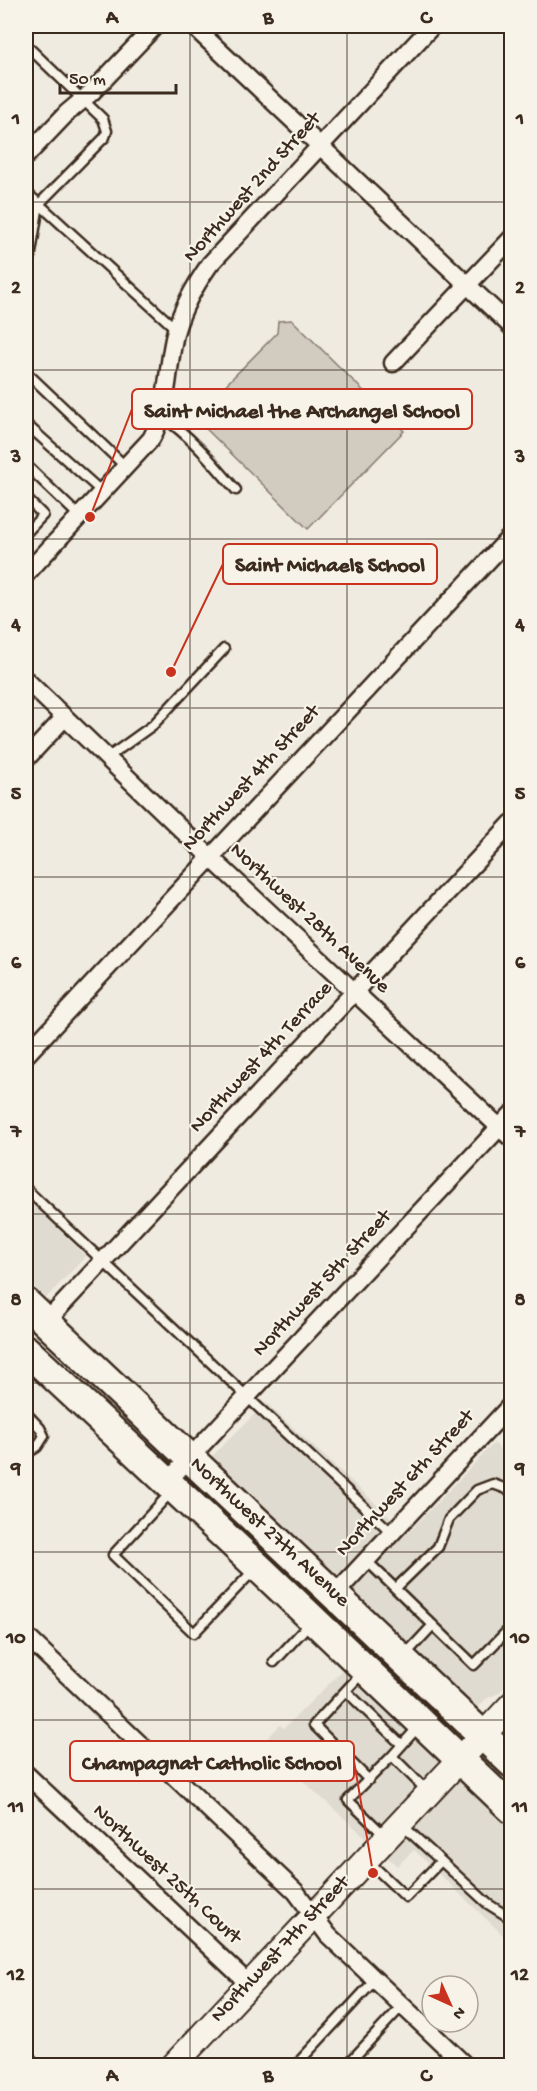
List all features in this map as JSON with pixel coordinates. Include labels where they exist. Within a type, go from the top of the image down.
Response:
[{"type":"highway","name":"Northwest 27th Avenue","points":[[36,1313],[512,1763]]},
{"type":"highway","name":"Northwest 27th Avenue","points":[[26,1350],[512,1809]]},
{"type":"main road","name":"Northwest 7th Street","points":[[173,2066],[512,1704]]},
{"type":"street","points":[[26,156],[66,113],[92,92],[154,26]]},
{"type":"street","points":[[193,26],[512,327]]},
{"type":"street","name":"Northwest 2nd Street","points":[[26,574],[151,439],[161,416],[176,330],[189,297],[210,264],[432,26]]},
{"type":"street","points":[[393,363],[512,238]]},
{"type":"street","name":"Northwest 4th Street","points":[[26,1055],[512,535]]},
{"type":"street","name":"Northwest 28th Avenue","points":[[26,680],[210,857],[512,1140]]},
{"type":"street","points":[[26,759],[64,718]]},
{"type":"street","name":"Northwest 4th Terrace","points":[[36,1313],[102,1262],[512,823]]},
{"type":"street","name":"Northwest 5th Street","points":[[170,1486],[190,1458],[512,1114]]},
{"type":"street","name":"Northwest 6th Street","points":[[334,1595],[512,1404]]},
{"type":"street","points":[[26,1636],[296,1892],[328,1935],[466,2066]]},
{"type":"street","name":"Northwest 25th Court","points":[[26,1774],[249,1984]]},
{"type":"street","points":[[26,2059],[32,2066]]},
{"type":"lane","points":[[26,45],[103,119],[106,131],[105,137],[39,204],[26,273]]},
{"type":"lane","points":[[26,192],[176,330]]},
{"type":"lane","points":[[26,372],[126,467]]},
{"type":"lane","points":[[161,416],[178,427],[236,490]]},
{"type":"lane","points":[[26,424],[102,492]]},
{"type":"lane","points":[[26,465],[79,516]]},
{"type":"lane","points":[[26,498],[43,515],[26,533]]},
{"type":"lane","points":[[107,758],[153,725],[224,649]]},
{"type":"lane","points":[[26,1189],[392,1533]]},
{"type":"lane","points":[[26,1413],[44,1436],[37,1447],[26,1454]]},
{"type":"lane","points":[[396,1588],[438,1547],[448,1519],[477,1490],[494,1484],[512,1491]]},
{"type":"lane","points":[[170,1486],[113,1555],[194,1633],[257,1566]]},
{"type":"lane","points":[[366,1560],[474,1665],[512,1626]]},
{"type":"lane","points":[[274,1662],[312,1620]]},
{"type":"lane","points":[[401,1659],[434,1625]]},
{"type":"lane","points":[[365,1670],[314,1725],[369,1780]]},
{"type":"lane","points":[[346,1692],[402,1745]]},
{"type":"lane","points":[[421,1724],[348,1800],[441,1861],[488,1904],[512,1919]]},
{"type":"lane","points":[[392,1756],[429,1792]]},
{"type":"lane","points":[[366,1859],[406,1898],[441,1861]]},
{"type":"lane","points":[[295,2066],[375,1980]]},
{"type":"lane","points":[[345,2066],[402,2006]]},
{"type":"shaded area","points":[[292,320],[404,431],[308,529],[194,417],[277,333],[278,321]]},
{"type":"shaded area","points":[[26,1198],[86,1256],[46,1298],[26,1279]]},
{"type":"shaded area","points":[[266,1403],[408,1533],[494,1443],[511,1459],[511,1679],[499,1693],[486,1699],[434,1756],[511,1830],[512,1935],[507,1939],[414,1850],[397,1866],[262,1744],[280,1725],[284,1728],[340,1673],[386,1623],[209,1459]]},
{"type":"place","name":"Saint Michael the Archangel School","points":[[90,517]]},
{"type":"place","name":"Saint Michaels School","points":[[171,672]]},
{"type":"place","name":"Champagnat Catholic School","points":[[373,1873]]}]
